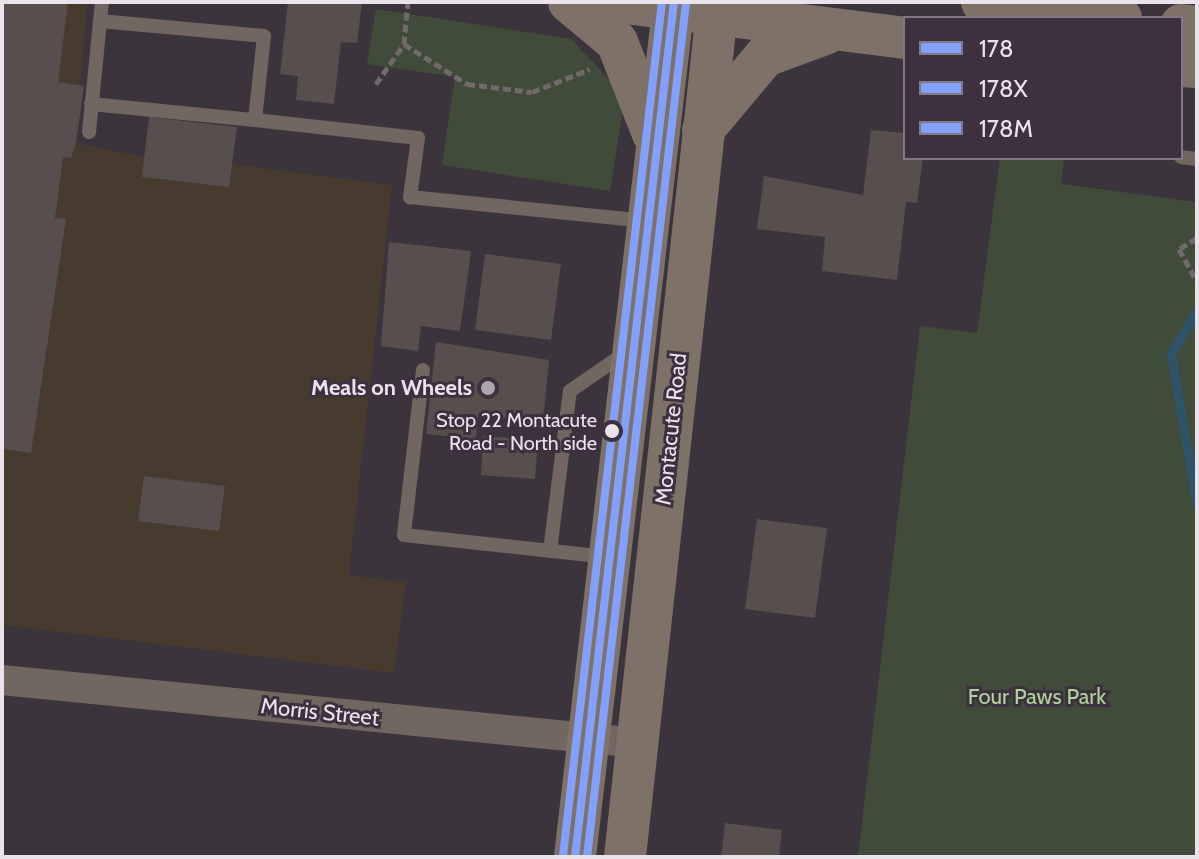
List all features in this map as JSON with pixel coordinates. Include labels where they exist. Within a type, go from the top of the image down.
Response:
[{"type":"main road","points":[[569,2],[625,56],[657,146]]},
{"type":"main road","points":[[617,2],[717,9],[834,31],[903,38]]},
{"type":"main road","points":[[982,2],[1104,16]]},
{"type":"main road","name":"Montacute Road","points":[[575,857],[674,5]]},
{"type":"main road","name":"Montacute Road","points":[[625,857],[717,9]]},
{"type":"main road","points":[[703,130],[765,56],[834,31]]},
{"type":"street","name":"Morris Street","points":[[2,680],[638,743]]},
{"type":"lane","points":[[89,132],[102,2]]},
{"type":"lane","points":[[100,21],[264,36],[255,120]]},
{"type":"lane","points":[[91,104],[418,138],[410,197],[648,221]]},
{"type":"lane","points":[[550,551],[570,391],[633,347]]},
{"type":"lane","points":[[423,370],[404,535],[609,557]]},
{"type":"path","points":[[376,84],[404,44],[408,2]]},
{"type":"path","points":[[404,44],[467,84],[532,92],[625,56]]},
{"type":"path","points":[[1197,238],[1179,249],[1197,282]]},
{"type":"shaded area","points":[[2,2],[87,2],[76,143],[144,157],[149,117],[237,127],[232,164],[392,185],[349,575],[406,582],[394,673],[2,625]]},
{"type":"green space","points":[[376,9],[571,39],[625,96],[610,191],[442,165],[455,77],[367,64]]},
{"type":"green space","name":"Four Paws Park","points":[[1000,160],[1064,160],[1061,184],[1197,202],[1197,857],[858,857],[920,326],[977,333]]},
{"type":"building","points":[[2,2],[68,2],[58,82],[84,86],[76,143],[71,158],[63,157],[55,218],[66,219],[31,453],[2,449]]},
{"type":"building","points":[[288,2],[362,2],[357,43],[341,42],[334,104],[296,100],[298,76],[280,74]]},
{"type":"building","points":[[149,117],[237,127],[229,187],[142,177]]},
{"type":"building","points":[[871,130],[903,133],[903,160],[923,160],[917,203],[906,202],[897,280],[822,271],[825,237],[757,229],[764,176],[863,195]]},
{"type":"building","points":[[389,242],[471,251],[460,331],[421,326],[418,351],[381,346]]},
{"type":"building","points":[[485,254],[561,264],[551,340],[475,330]]},
{"type":"building","name":"Meals on Wheels","points":[[436,342],[549,360],[543,422],[478,415],[476,439],[426,434]]},
{"type":"building","points":[[483,436],[538,440],[535,479],[481,475]]},
{"type":"building","points":[[144,476],[225,486],[219,531],[138,521]]},
{"type":"building","points":[[757,519],[827,528],[815,618],[745,609]]},
{"type":"building","points":[[725,823],[782,830],[779,857],[721,857]]},
{"type":"waterway","points":[[1197,310],[1171,354],[1197,506]]},
{"type":"transit line","name":"178M","points":[[563,856],[662,2]]},
{"type":"transit line","name":"178","points":[[575,857],[674,2]]},
{"type":"transit line","name":"178X","points":[[587,857],[686,3]]},
{"type":"place","name":"Meals on Wheels","points":[[488,388]]},
{"type":"place","name":"Stop 22 Montacute Road - North side","points":[[612,431]]}]
